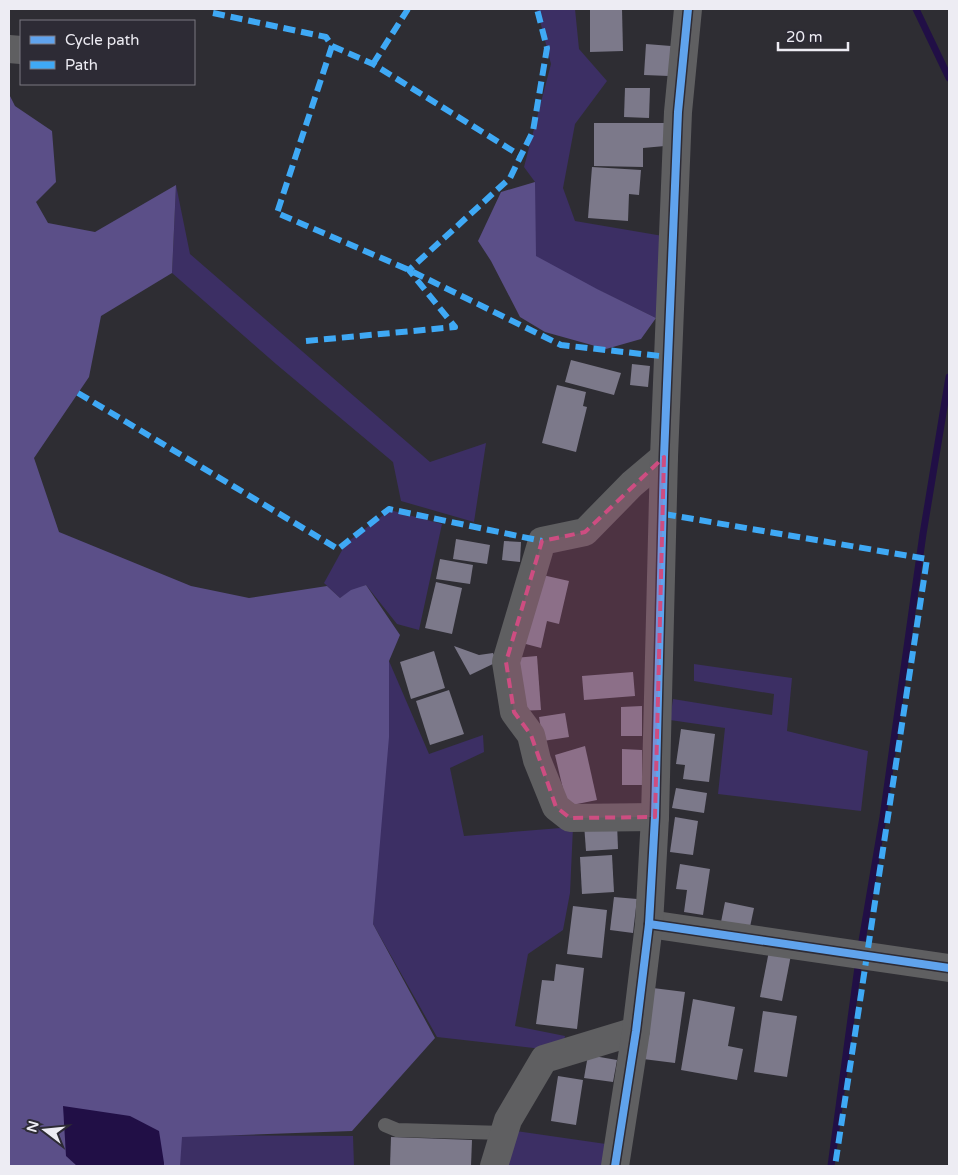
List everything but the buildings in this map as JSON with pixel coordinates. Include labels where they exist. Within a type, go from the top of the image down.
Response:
[{"type":"street","points":[[615,1166],[636,1031],[649,924],[655,817],[664,457],[678,112],[688,9]]},
{"type":"street","points":[[655,817],[570,818],[556,808],[537,760],[531,735],[514,712],[506,662],[542,541],[585,532],[632,484],[664,457]]},
{"type":"street","points":[[649,924],[949,968]]},
{"type":"street","points":[[494,1166],[508,1120],[544,1059],[636,1031]]},
{"type":"lane","points":[[385,1125],[397,1130],[504,1133]]},
{"type":"highlighted area","points":[[664,457],[655,817],[570,818],[556,807],[531,735],[514,712],[506,662],[542,541],[585,532]]},
{"type":"shaded area","points":[[537,9],[575,9],[579,49],[607,81],[575,124],[563,188],[575,221],[663,236],[656,318],[530,257],[535,182],[524,167],[551,64]]},
{"type":"shaded area","points":[[9,94],[15,106],[52,131],[56,182],[36,202],[48,223],[95,232],[176,185],[172,273],[101,316],[89,377],[34,458],[59,532],[191,586],[249,598],[327,586],[340,598],[351,590],[366,585],[400,635],[389,661],[389,737],[373,924],[435,1038],[352,1131],[182,1137],[180,1166],[9,1166]]},
{"type":"shaded area","points":[[535,182],[536,256],[656,318],[641,339],[606,349],[545,332],[520,317],[491,261],[478,241],[501,192]]},
{"type":"shaded area","points":[[176,185],[190,254],[430,462],[486,443],[474,522],[401,501],[393,462],[276,364],[172,273]]},
{"type":"shaded area","points":[[390,510],[442,524],[419,630],[397,624],[366,585],[340,598],[324,583],[346,543]]},
{"type":"shaded area","points":[[389,661],[429,754],[483,735],[484,752],[450,768],[464,836],[573,827],[570,893],[563,930],[528,954],[515,1026],[565,1036],[563,1046],[542,1049],[437,1037],[373,924]]},
{"type":"shaded area","points":[[694,664],[792,678],[787,731],[868,751],[861,811],[718,794],[725,728],[670,720],[673,699],[772,715],[774,694],[694,681]]},
{"type":"shaded area","points":[[63,1106],[130,1116],[159,1131],[164,1166],[77,1166],[66,1156]]},
{"type":"shaded area","points":[[516,1131],[606,1144],[603,1166],[505,1166]]},
{"type":"shaded area","points":[[178,1135],[353,1136],[354,1166],[177,1166]]},
{"type":"waterway","points":[[916,9],[949,78]]},
{"type":"waterway","points":[[862,941],[883,817],[923,534],[949,377]]},
{"type":"waterway","points":[[831,1166],[858,967]]},
{"type":"marked path","points":[[373,64],[408,9]]},
{"type":"marked path","points":[[306,341],[455,327],[409,270],[510,178],[533,131],[547,48],[537,9]]},
{"type":"marked path","points":[[213,13],[326,37],[332,46],[277,213],[409,270],[561,345],[669,357]]},
{"type":"marked path","points":[[332,46],[373,64],[521,156]]},
{"type":"marked path","points":[[78,393],[338,549],[389,509],[542,541]]},
{"type":"marked path","points":[[664,514],[927,559],[835,1166]]},
{"type":"cycle path","points":[[615,1166],[636,1031],[649,924],[655,817],[664,457],[678,112],[688,9]]},
{"type":"cycle path","points":[[649,924],[949,968]]}]
